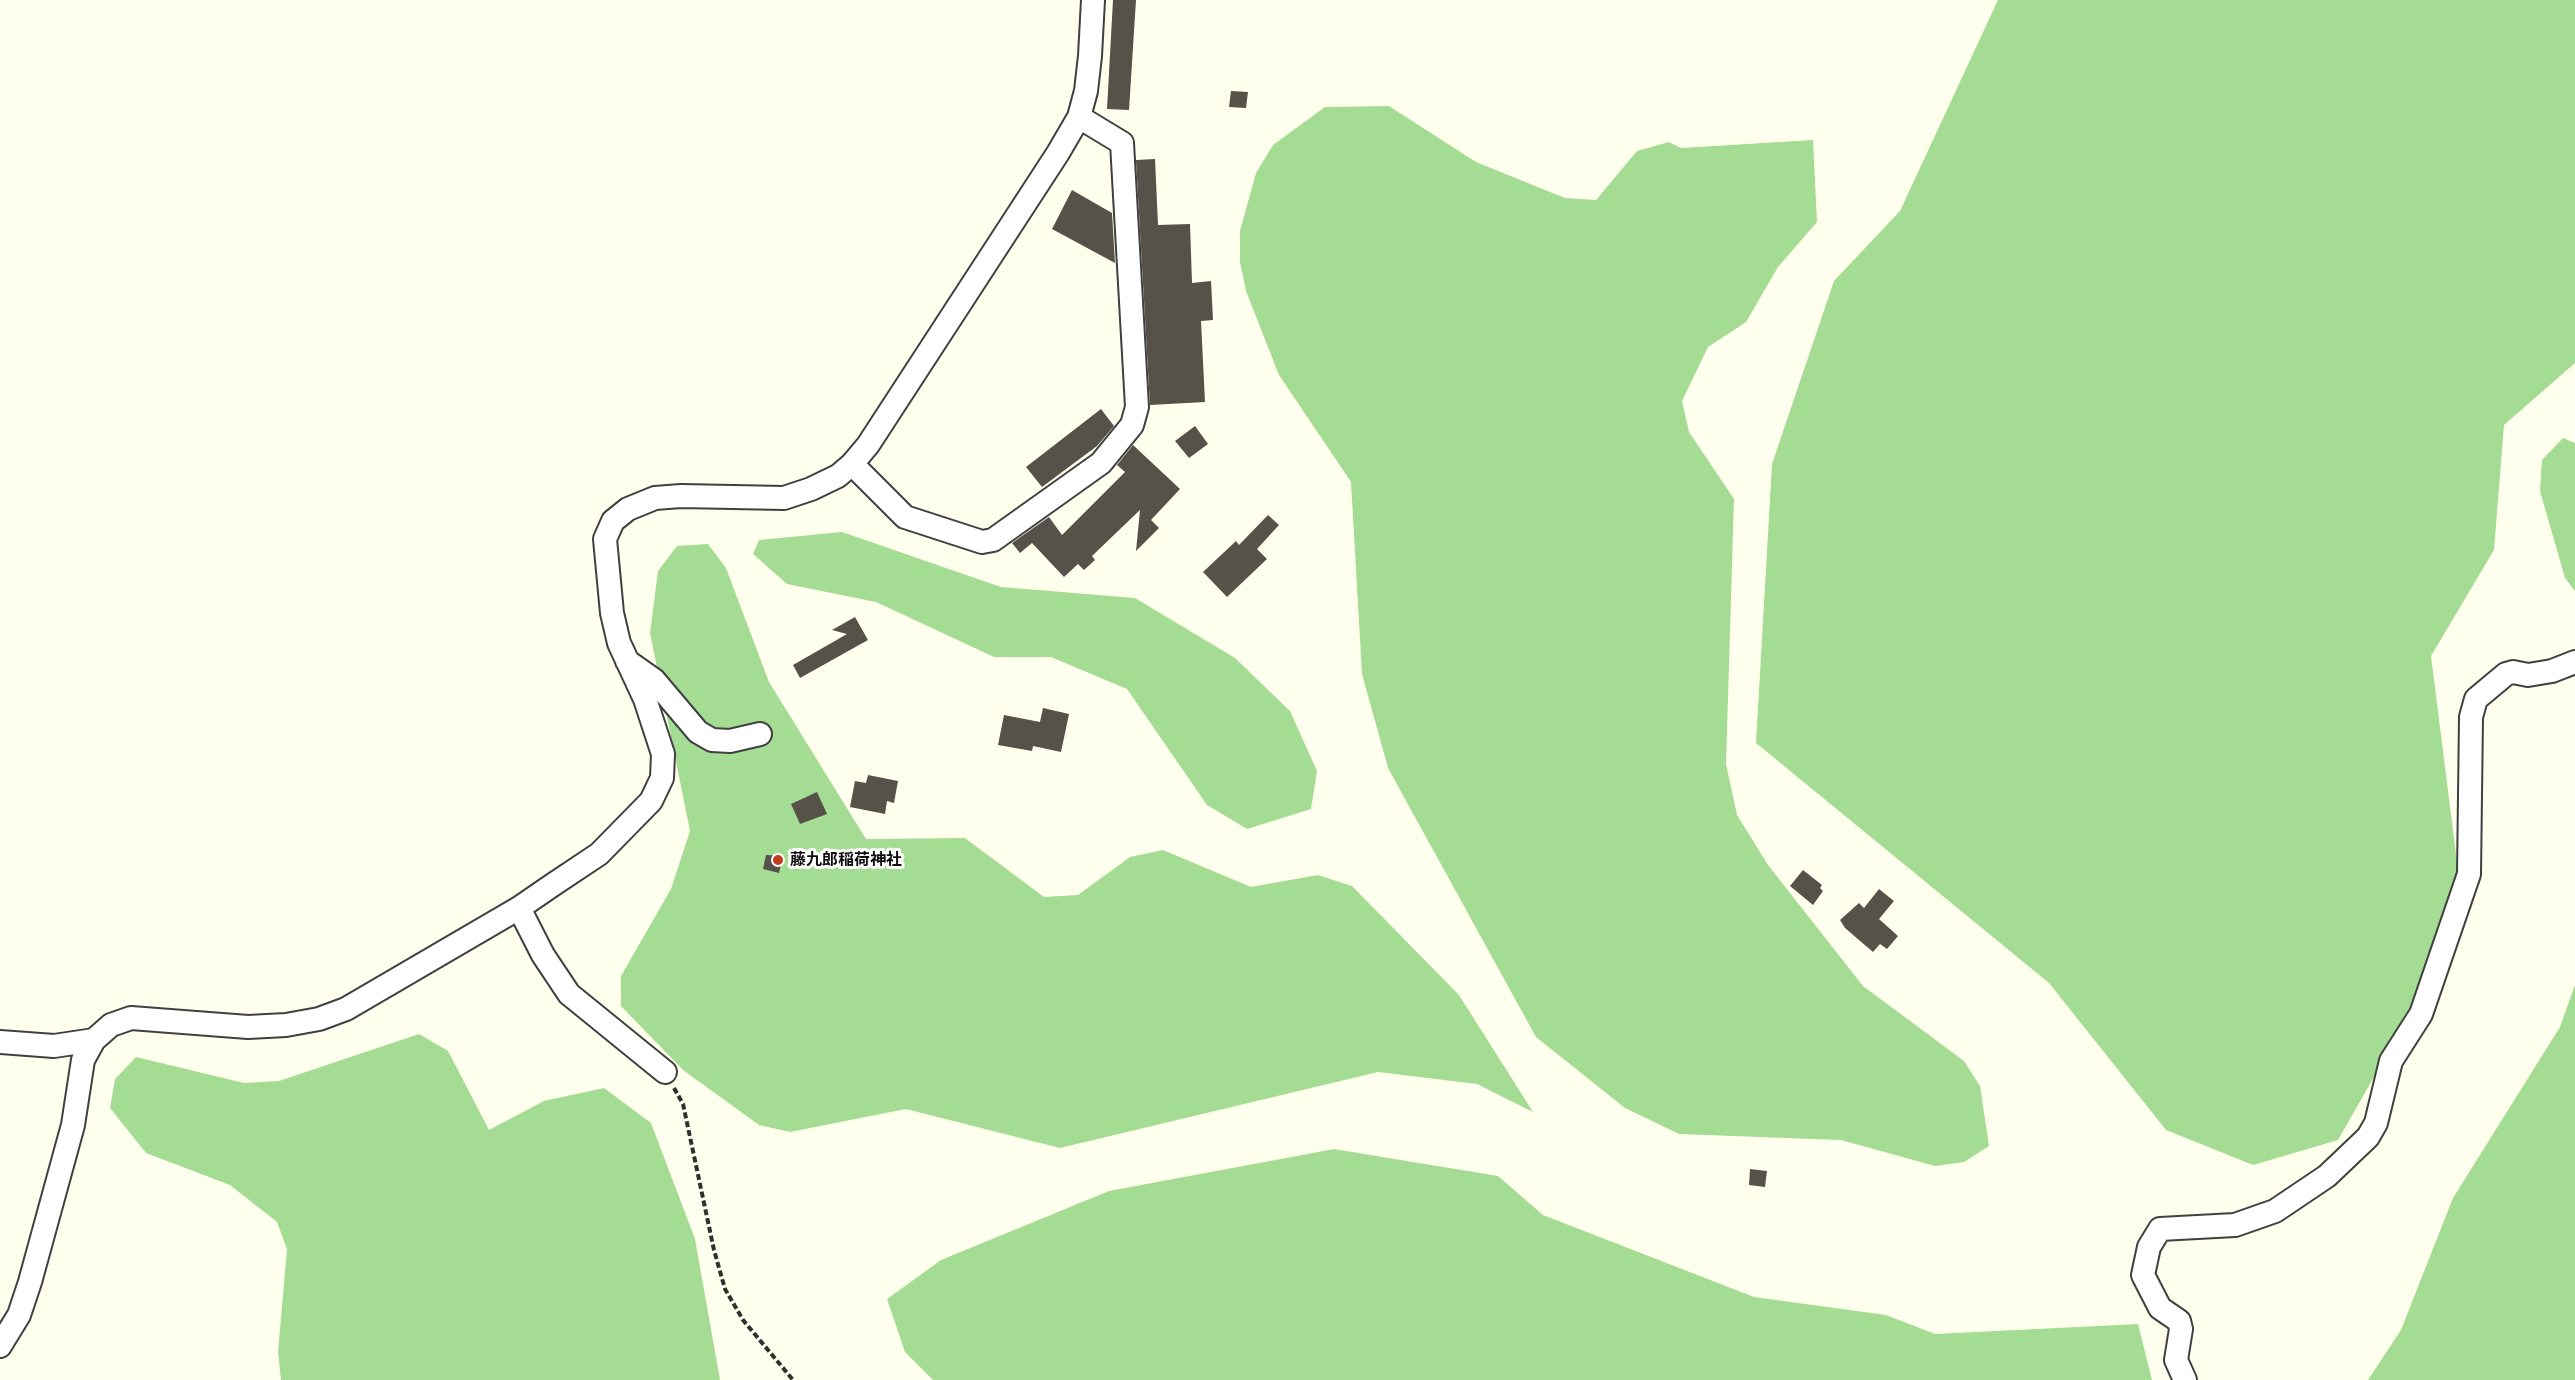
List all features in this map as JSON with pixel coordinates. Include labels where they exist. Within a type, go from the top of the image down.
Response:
[{"type":"street","points":[[0,1346],[20,1315],[30,1282],[73,1125],[84,1060],[94,1040],[111,1025],[131,1018],[248,1027],[286,1025],[319,1019],[346,1009],[519,908],[599,854],[633,822],[651,801],[662,778],[663,754],[645,699],[619,643],[608,582],[605,539],[613,521],[628,509],[655,498],[681,496],[784,498],[838,476],[852,464],[868,445],[1058,153],[1079,117],[1086,91],[1093,0]]},
{"type":"street","points":[[852,464],[905,517],[982,542],[993,540],[1101,463],[1132,425],[1137,406],[1122,143],[1079,117]]},
{"type":"street","points":[[627,661],[654,680],[698,732],[712,740],[730,741],[760,734]]},
{"type":"street","points":[[2185,1380],[2176,1360],[2181,1329],[2179,1321],[2160,1308],[2142,1275],[2149,1247],[2160,1229],[2235,1225],[2275,1211],[2327,1176],[2368,1137],[2376,1123],[2391,1061],[2421,1014],[2469,873],[2471,717],[2476,699],[2506,674],[2513,672],[2528,675],[2552,671],[2575,662]]},
{"type":"street","points":[[519,908],[543,955],[568,994],[665,1072]]},
{"type":"street","points":[[0,1042],[54,1046],[94,1040]]},
{"type":"path","points":[[665,1072],[683,1104],[714,1250],[725,1289],[743,1320],[793,1380]]},
{"type":"green space","points":[[1998,0],[2575,0],[2575,363],[2504,425],[2494,550],[2431,656],[2460,886],[2399,1033],[2338,1140],[2253,1165],[2166,1130],[2049,983],[1756,743],[1772,464],[1834,281],[1900,211]]},
{"type":"green space","points":[[1389,106],[1476,162],[1565,198],[1596,200],[1637,151],[1669,142],[1681,148],[1813,140],[1817,222],[1778,267],[1746,322],[1708,347],[1682,401],[1689,432],[1734,499],[1726,764],[1737,815],[1768,865],[1863,986],[1964,1061],[1980,1086],[1989,1146],[1964,1162],[1935,1166],[1841,1140],[1679,1134],[1625,1108],[1536,1037],[1388,768],[1362,674],[1351,482],[1279,375],[1246,291],[1240,262],[1240,231],[1256,173],[1273,145],[1325,107]]},
{"type":"green space","points":[[2563,438],[2575,443],[2575,591],[2565,578],[2540,491],[2542,460]]},
{"type":"green space","points":[[842,532],[1001,587],[1135,598],[1235,658],[1290,711],[1317,771],[1311,809],[1247,829],[1207,805],[1127,689],[1051,657],[994,657],[876,602],[787,584],[753,554],[759,540]]},
{"type":"green space","points":[[708,544],[726,568],[769,682],[866,839],[965,838],[1044,897],[1078,895],[1130,857],[1163,850],[1251,887],[1318,875],[1352,886],[1459,995],[1533,1112],[1477,1084],[1378,1072],[1060,1148],[906,1109],[790,1132],[759,1125],[683,1070],[621,1006],[621,976],[671,889],[690,831],[650,633],[658,571],[677,546]]},
{"type":"green space","points":[[2575,985],[2575,1380],[2368,1380],[2401,1330],[2453,1198],[2560,1027]]},
{"type":"green space","points":[[419,1034],[448,1051],[489,1130],[544,1101],[604,1088],[651,1123],[695,1239],[720,1380],[281,1380],[278,1352],[287,1249],[277,1222],[230,1185],[146,1153],[110,1108],[115,1079],[136,1057],[244,1083],[279,1081]]},
{"type":"green space","points":[[1334,1149],[1498,1176],[1543,1215],[1754,1297],[1886,1315],[1935,1334],[2138,1324],[2152,1380],[933,1380],[905,1352],[887,1299],[941,1260],[1109,1191]]},
{"type":"building","points":[[1113,0],[1136,0],[1129,110],[1107,109]]},
{"type":"building","points":[[1231,91],[1248,92],[1246,108],[1229,107]]},
{"type":"building","points":[[1155,159],[1158,225],[1190,224],[1192,283],[1211,281],[1213,320],[1201,321],[1205,402],[1150,405],[1136,160]]},
{"type":"building","points":[[1072,190],[1112,213],[1115,263],[1052,229]]},
{"type":"building","points":[[1101,409],[1114,426],[1097,446],[1042,487],[1026,467]]},
{"type":"building","points":[[1195,426],[1208,444],[1189,458],[1175,441]]},
{"type":"building","points":[[1133,445],[1180,489],[1151,520],[1159,528],[1136,551],[1140,510],[1092,556],[1095,560],[1084,570],[1078,564],[1064,577],[1032,543],[1020,553],[1012,543],[1049,517],[1062,535],[1125,472],[1117,465]]},
{"type":"building","points":[[1268,515],[1279,525],[1257,549],[1267,559],[1227,597],[1203,572],[1236,541],[1239,545]]},
{"type":"building","points":[[855,617],[868,640],[800,678],[793,665],[847,634],[832,630]]},
{"type":"building","points":[[1043,708],[1069,714],[1061,752],[1033,746],[1032,751],[998,745],[1004,715],[1040,722]]},
{"type":"building","points":[[868,775],[898,781],[894,803],[887,801],[885,814],[850,807],[855,781],[866,783]]},
{"type":"building","points":[[817,792],[827,814],[800,824],[791,804]]},
{"type":"building","points":[[766,855],[783,856],[779,873],[763,869]]},
{"type":"building","points":[[1803,870],[1822,885],[1820,888],[1823,891],[1813,905],[1790,886]]},
{"type":"building","points":[[1879,889],[1894,901],[1879,919],[1898,936],[1887,949],[1880,944],[1873,952],[1845,928],[1840,920],[1859,903],[1864,908]]},
{"type":"building","points":[[1750,1169],[1767,1171],[1765,1187],[1749,1185]]},
{"type":"place","name":"藤九郎稲荷神社","points":[[778,860]]}]
